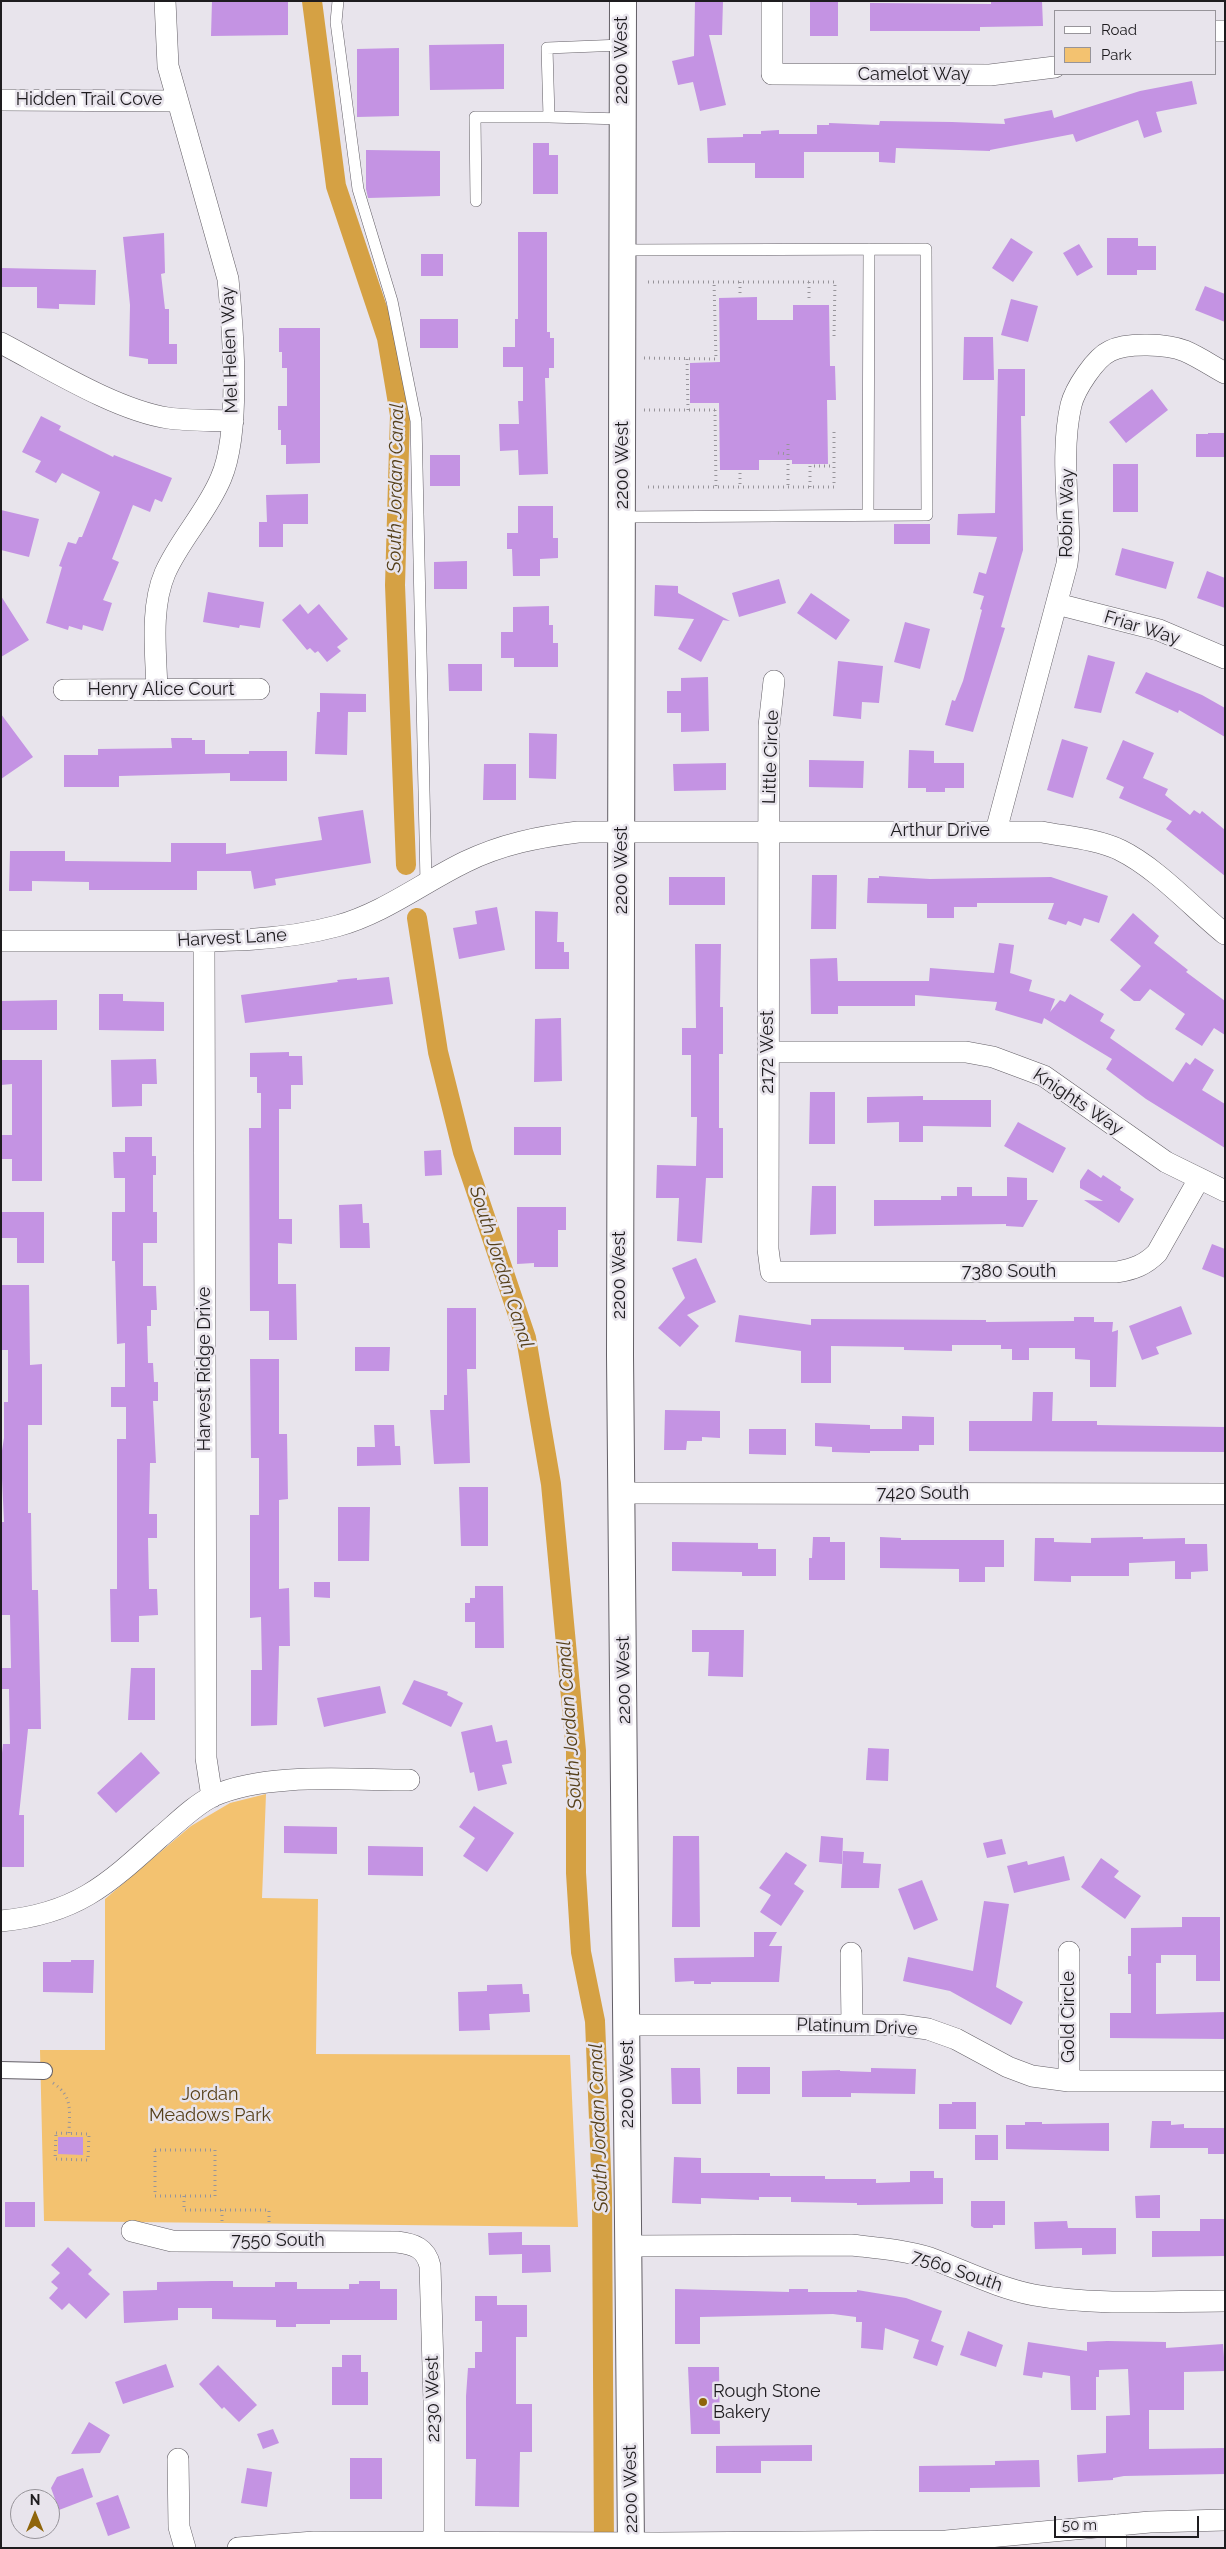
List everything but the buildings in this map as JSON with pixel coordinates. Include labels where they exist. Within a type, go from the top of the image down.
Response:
[{"type":"street","name":"Mel Helen Way","points":[[157,690],[156,623],[164,575],[221,478],[230,450],[233,421],[231,307],[228,279],[168,66],[165,1]]},
{"type":"street","name":"2200 West","points":[[617,2544],[628,2246],[628,2025],[622,1493],[623,1]]},
{"type":"street","name":"Camelot Way","points":[[772,1],[772,74],[990,75],[1054,67]]},
{"type":"street","name":"Hidden Trail Cove","points":[[1,100],[177,101]]},
{"type":"street","points":[[1,343],[121,405],[168,418],[233,421]]},
{"type":"street","name":"Robin Way","points":[[996,831],[1057,604],[1069,545],[1067,432],[1072,403],[1088,372],[1110,351],[1136,346],[1160,346],[1184,350],[1225,373]]},
{"type":"street","name":"Friar Way","points":[[1057,604],[1160,630],[1225,658]]},
{"type":"street","name":"Little Circle","points":[[769,832],[769,726],[774,681]]},
{"type":"street","name":"Henry Alice Court","points":[[64,690],[259,689]]},
{"type":"street","name":"Harvest Lane","points":[[1,941],[204,941],[251,940],[296,935],[338,925],[389,905],[465,862],[502,846],[520,841],[578,832],[622,833]]},
{"type":"street","name":"2172 West","points":[[769,832],[768,1250],[771,1272]]},
{"type":"street","name":"Arthur Drive","points":[[622,833],[1042,832],[1087,840],[1119,850],[1143,863],[1225,934]]},
{"type":"street","name":"Harvest Ridge Drive","points":[[204,941],[206,1758],[212,1797]]},
{"type":"street","name":"Knights Way","points":[[768,1052],[966,1052],[993,1057],[1044,1076],[1166,1162],[1225,1191]]},
{"type":"street","name":"7380 South","points":[[771,1272],[1117,1272],[1135,1269],[1149,1262],[1157,1253],[1199,1179]]},
{"type":"street","name":"7420 South","points":[[622,1493],[1225,1494]]},
{"type":"street","points":[[1,1921],[28,1918],[65,1908],[97,1891],[191,1810],[212,1797],[253,1784],[282,1781],[409,1780]]},
{"type":"street","name":"Gold Circle","points":[[1069,1952],[1069,2082]]},
{"type":"street","points":[[851,1953],[852,2024]]},
{"type":"street","name":"Platinum Drive","points":[[628,2025],[899,2025],[928,2029],[956,2039],[1008,2067],[1032,2076],[1069,2082],[1225,2080]]},
{"type":"street","points":[[1,2070],[44,2070]]},
{"type":"street","name":"7550 South","points":[[132,2231],[172,2241],[397,2242],[413,2244],[424,2251]]},
{"type":"street","name":"7560 South","points":[[628,2246],[851,2245],[888,2249],[929,2258],[995,2284],[1033,2295],[1065,2300],[1225,2301]]},
{"type":"street","name":"2230 West","points":[[424,2251],[430,2266],[434,2400],[434,2545]]},
{"type":"street","points":[[178,2459],[179,2528],[185,2548]]},
{"type":"street","points":[[238,2548],[314,2542],[434,2545],[904,2545],[999,2538],[1116,2525],[1225,2520]]},
{"type":"street","points":[[1116,2525],[1116,2548]]},
{"type":"lane","points":[[338,1],[336,22],[358,189],[392,302],[416,421],[426,883]]},
{"type":"lane","points":[[549,117],[547,48],[622,45]]},
{"type":"lane","points":[[476,201],[476,117],[622,119]]},
{"type":"lane","points":[[868,516],[869,249]]},
{"type":"lane","points":[[622,250],[926,249],[927,515],[623,517]]},
{"type":"path","points":[[648,282],[835,282],[834,338]]},
{"type":"path","points":[[644,358],[716,359],[714,282]]},
{"type":"path","points":[[740,282],[740,295]]},
{"type":"path","points":[[809,282],[809,301]]},
{"type":"path","points":[[687,359],[688,410]]},
{"type":"path","points":[[644,410],[716,410],[716,486]]},
{"type":"path","points":[[648,486],[834,486],[834,429]]},
{"type":"path","points":[[788,444],[788,486]]},
{"type":"path","points":[[778,454],[788,454]]},
{"type":"path","points":[[810,486],[810,466],[834,466]]},
{"type":"path","points":[[740,473],[740,486]]},
{"type":"path","points":[[44,2070],[51,2082],[66,2093],[69,2103],[69,2134]]},
{"type":"path","points":[[56,2133],[69,2134],[89,2134],[88,2160],[55,2159],[56,2133]]},
{"type":"path","points":[[155,2150],[215,2150],[215,2196],[184,2196],[155,2196],[155,2150]]},
{"type":"path","points":[[184,2196],[184,2210],[269,2210],[269,2240]]},
{"type":"path","points":[[222,2210],[222,2227]]},
{"type":"green space","name":"Jordan Meadows Park","points":[[266,1794],[262,1898],[318,1899],[316,2054],[570,2055],[578,2227],[44,2221],[40,2050],[105,2050],[105,1899],[191,1826],[230,1803]]},
{"type":"waterway","name":"South Jordan Canal","points":[[312,1],[336,186],[387,338],[400,415],[395,585],[406,865]]},
{"type":"waterway","name":"South Jordan Canal","points":[[417,918],[438,1052],[463,1152],[526,1338],[551,1484],[576,1751],[576,1873],[581,1952],[595,2021],[602,2194],[604,2548]]},
{"type":"place","name":"Rough Stone Bakery","points":[[703,2402]]}]
